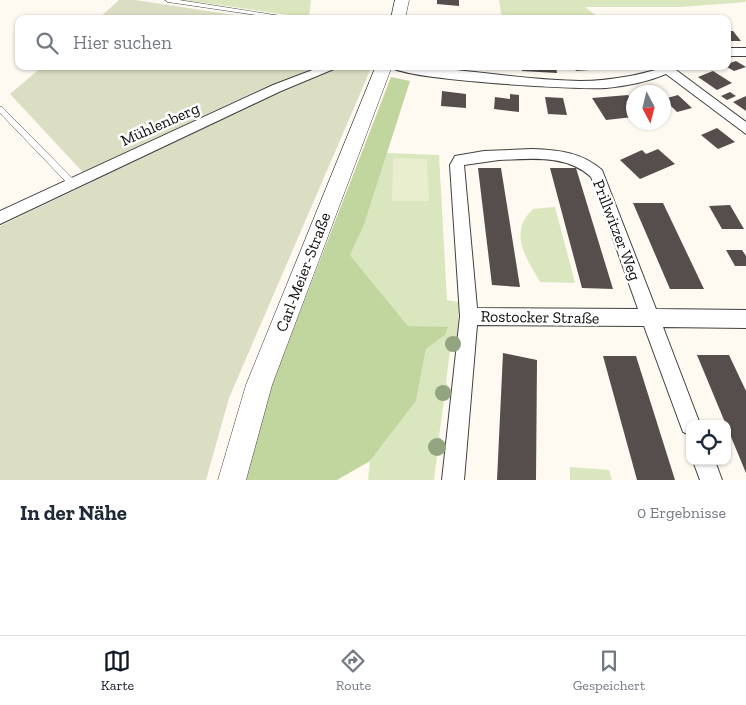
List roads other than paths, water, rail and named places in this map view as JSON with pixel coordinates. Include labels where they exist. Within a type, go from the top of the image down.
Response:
[{"type":"street","points":[[399,15],[402,0]]},
{"type":"street","points":[[731,52],[746,52]]},
{"type":"street","name":"Mühlenberg","points":[[0,218],[72,183],[221,116],[277,88],[324,70]]},
{"type":"street","name":"Carl-Meier-Straße","points":[[232,480],[258,385],[382,70]]},
{"type":"street","points":[[429,70],[538,83],[576,85],[628,80],[665,70]]},
{"type":"street","points":[[674,70],[746,129]]},
{"type":"street","name":"Prillwitzer Weg","points":[[469,316],[457,165],[460,160],[474,157],[555,156],[584,162],[596,174],[688,420]]},
{"type":"street","name":"Rostocker Straße","points":[[453,480],[469,316],[746,318]]},
{"type":"street","points":[[705,465],[711,480]]},
{"type":"lane","points":[[168,0],[270,15]]},
{"type":"lane","points":[[0,109],[72,183]]}]
